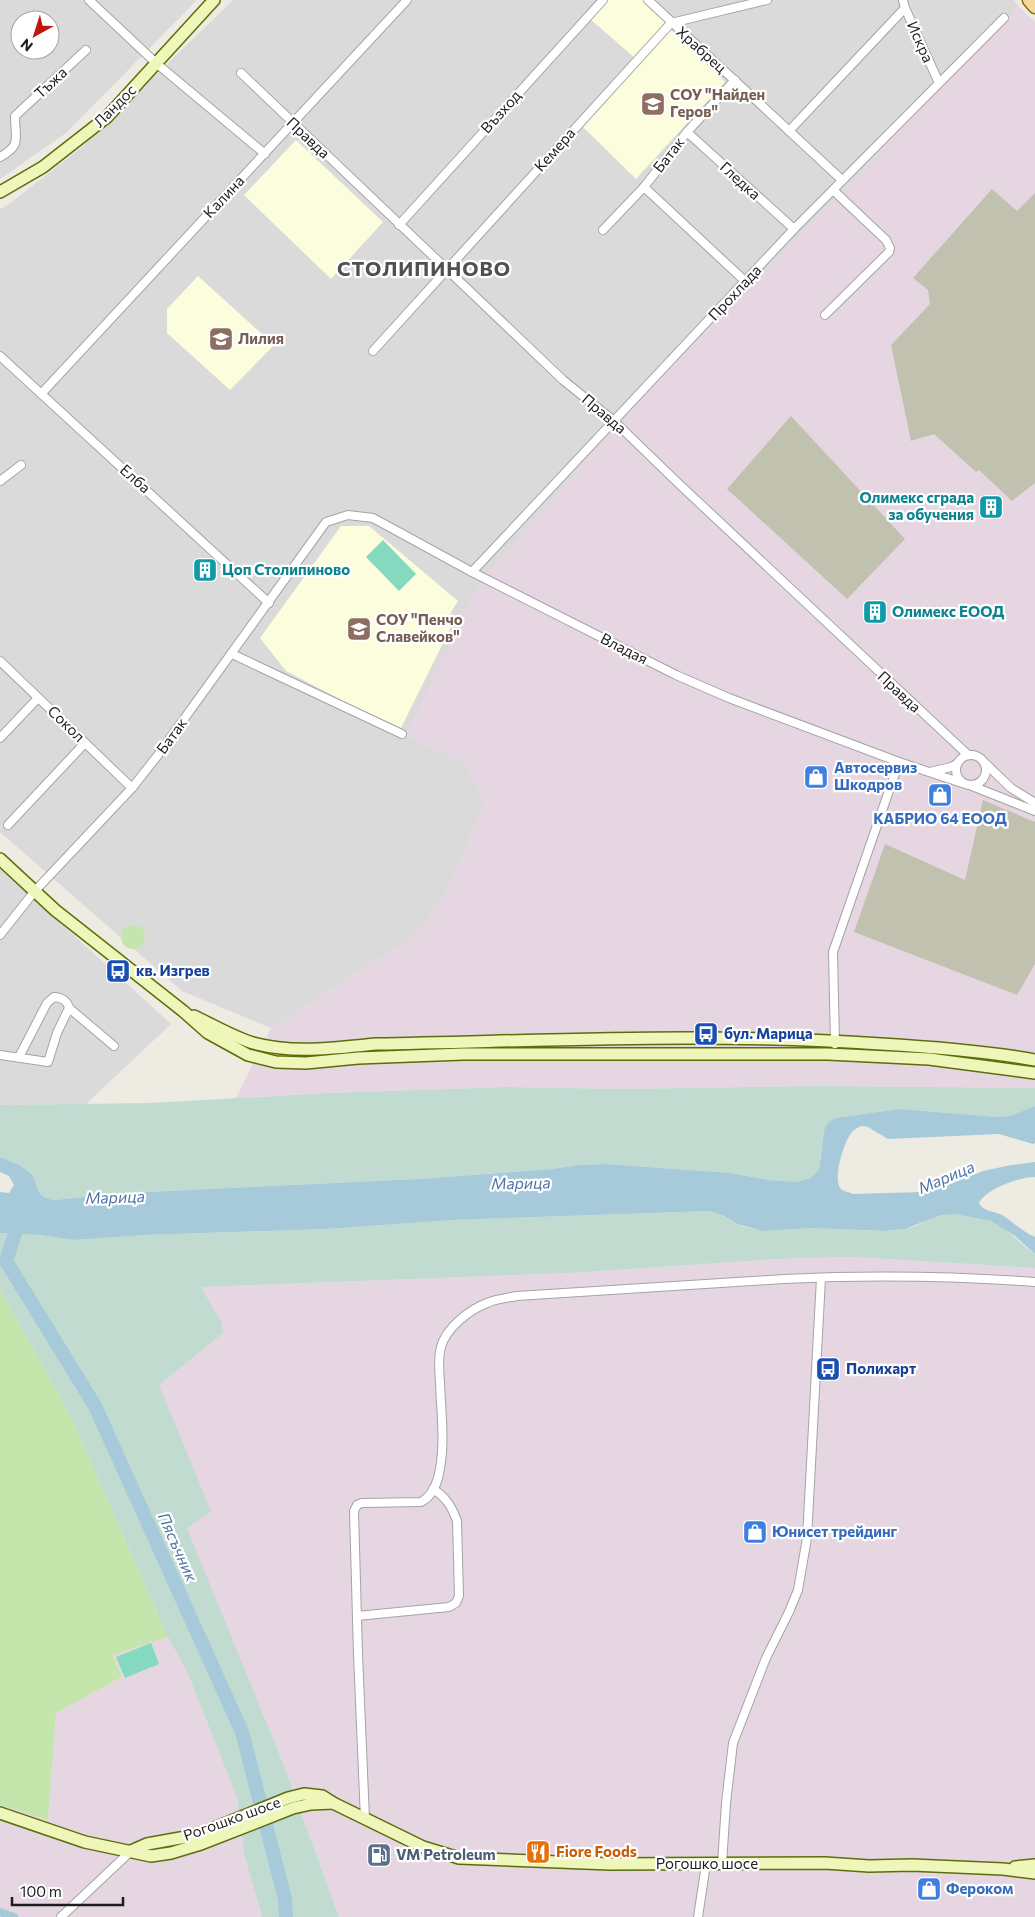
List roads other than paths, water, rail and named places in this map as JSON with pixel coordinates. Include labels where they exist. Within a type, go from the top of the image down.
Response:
[{"type":"main road","points":[[1029,0],[1035,7]]},
{"type":"street","points":[[89,0],[156,63],[265,154]]},
{"type":"street","name":"Ландос","points":[[0,192],[43,167],[107,117],[214,0]]},
{"type":"street","name":"Калина","points":[[41,394],[407,0]]},
{"type":"street","name":"Възход","points":[[399,224],[603,0]]},
{"type":"street","name":"Храбрец","points":[[648,0],[842,180]]},
{"type":"street","points":[[671,22],[768,0]]},
{"type":"street","points":[[789,131],[904,4]]},
{"type":"street","name":"Искра","points":[[904,4],[939,83]]},
{"type":"street","name":"Прохлада","points":[[472,572],[615,422],[794,229],[1004,18]]},
{"type":"street","name":"Кемера","points":[[373,351],[671,22]]},
{"type":"street","name":"Тъжа","points":[[0,157],[12,150],[16,144],[16,116],[86,50]]},
{"type":"street","name":"Правда","points":[[241,73],[291,123],[563,380],[615,422],[968,755]]},
{"type":"street","name":"Батак","points":[[604,230],[644,187],[687,132],[734,80]]},
{"type":"street","name":"Гледка","points":[[687,132],[794,229]]},
{"type":"street","points":[[644,187],[746,282]]},
{"type":"street","points":[[825,315],[889,252],[890,248],[886,240],[833,190]]},
{"type":"street","name":"Елба","points":[[0,356],[269,603]]},
{"type":"street","points":[[0,481],[20,465]]},
{"type":"street","name":"Владая","points":[[326,522],[348,515],[373,518],[472,572],[676,675],[729,698],[899,762],[962,782],[1035,811]]},
{"type":"street","name":"Батак","points":[[0,935],[34,892],[132,788],[232,654],[326,522]]},
{"type":"street","points":[[232,654],[402,734]]},
{"type":"street","name":"Сокол","points":[[0,661],[132,788]]},
{"type":"street","points":[[0,738],[38,698]]},
{"type":"street","points":[[8,824],[85,743]]},
{"type":"street","points":[[930,772],[951,768],[968,755],[978,756],[1011,788],[1035,803]]},
{"type":"street","points":[[835,1054],[833,952],[899,762]]},
{"type":"street","points":[[972,786],[977,785],[985,778],[987,773],[985,763]]},
{"type":"street","points":[[957,764],[956,774],[962,782]]},
{"type":"street","points":[[0,859],[34,892],[208,1033],[248,1055],[276,1062],[306,1063],[358,1058],[463,1054],[835,1054],[929,1059],[1035,1073]]},
{"type":"street","points":[[19,1058],[47,1003],[54,996],[67,1002],[69,1008],[114,1046]]},
{"type":"street","points":[[0,1054],[48,1062],[57,1033],[69,1008]]},
{"type":"street","points":[[183,1011],[252,1043],[287,1050],[317,1050],[376,1044],[716,1038],[835,1040],[930,1047],[1035,1060]]},
{"type":"street","points":[[366,1819],[354,1511],[362,1503],[421,1502],[427,1499],[434,1489],[442,1462],[441,1346],[447,1335],[469,1313],[487,1303],[517,1296],[821,1278],[914,1278],[1035,1282]]},
{"type":"street","points":[[722,1864],[726,1803],[733,1743],[766,1658],[789,1612],[800,1580],[807,1538],[821,1278]]},
{"type":"street","points":[[357,1616],[449,1607],[456,1603],[459,1596],[456,1521],[454,1513],[444,1497],[434,1489]]},
{"type":"street","name":"Рогошко шосе","points":[[0,1813],[85,1842],[150,1856],[171,1853],[290,1803],[304,1794],[322,1796],[333,1804],[423,1847],[459,1858],[610,1864],[825,1863],[1003,1869],[1035,1873]]},
{"type":"street","points":[[61,1917],[131,1851]]},
{"type":"street","points":[[698,1917],[706,1864]]},
{"type":"street","name":"Рогошко шосе","points":[[1003,1869],[1035,1865]]},
{"type":"water","name":"Марица","points":[[1035,1106],[1035,1143],[1033,1144],[999,1134],[888,1139],[868,1127],[861,1126],[852,1132],[846,1143],[840,1160],[838,1178],[841,1189],[853,1194],[923,1192],[943,1187],[983,1171],[1035,1162],[1035,1177],[1020,1179],[1004,1185],[988,1193],[979,1203],[983,1208],[1002,1215],[1035,1237],[1035,1254],[1015,1236],[991,1221],[956,1214],[941,1215],[905,1229],[885,1231],[813,1228],[763,1231],[737,1224],[711,1211],[453,1220],[326,1229],[145,1235],[74,1240],[41,1235],[0,1233],[0,1192],[9,1193],[14,1185],[9,1176],[0,1172],[0,1157],[30,1172],[40,1194],[54,1200],[126,1193],[418,1179],[607,1164],[730,1173],[770,1180],[798,1182],[810,1178],[819,1170],[825,1127],[835,1118],[899,1109],[999,1117],[1010,1116]]},
{"type":"waterway","name":"Пясъчник","points":[[17,1216],[15,1234],[6,1261],[95,1406],[242,1732],[285,1899],[286,1917]]},
{"type":"waterway","points":[[0,1912],[14,1917]]},
{"type":"place","name":"СОУ \"Найден Геров\"","points":[[653,104]]},
{"type":"place","name":"Лилия","points":[[221,339]]},
{"type":"place","name":"Олимекс сграда за обучения","points":[[991,507]]},
{"type":"place","name":"Цоп Столипиново","points":[[205,570]]},
{"type":"place","name":"Олимекс ЕООД","points":[[875,612]]},
{"type":"place","name":"СОУ \"Пенчо Славейков\"","points":[[359,629]]},
{"type":"place","name":"Автосервиз Шкодров","points":[[816,777]]},
{"type":"place","name":"КАБРИО 64 ЕООД","points":[[940,795]]},
{"type":"place","name":"кв. Изгрев","points":[[118,971]]},
{"type":"place","name":"бул. Марица","points":[[706,1034]]},
{"type":"place","name":"Полихарт","points":[[828,1369]]},
{"type":"place","name":"Юнисет трейдинг","points":[[755,1532]]},
{"type":"place","name":"Fiore Foods","points":[[538,1852]]},
{"type":"place","name":"VM Petroleum","points":[[379,1855]]},
{"type":"place","name":"Фероком","points":[[929,1889]]},
{"type":"district","name":"СТОЛИПИНОВО","points":[[424,269]]}]
